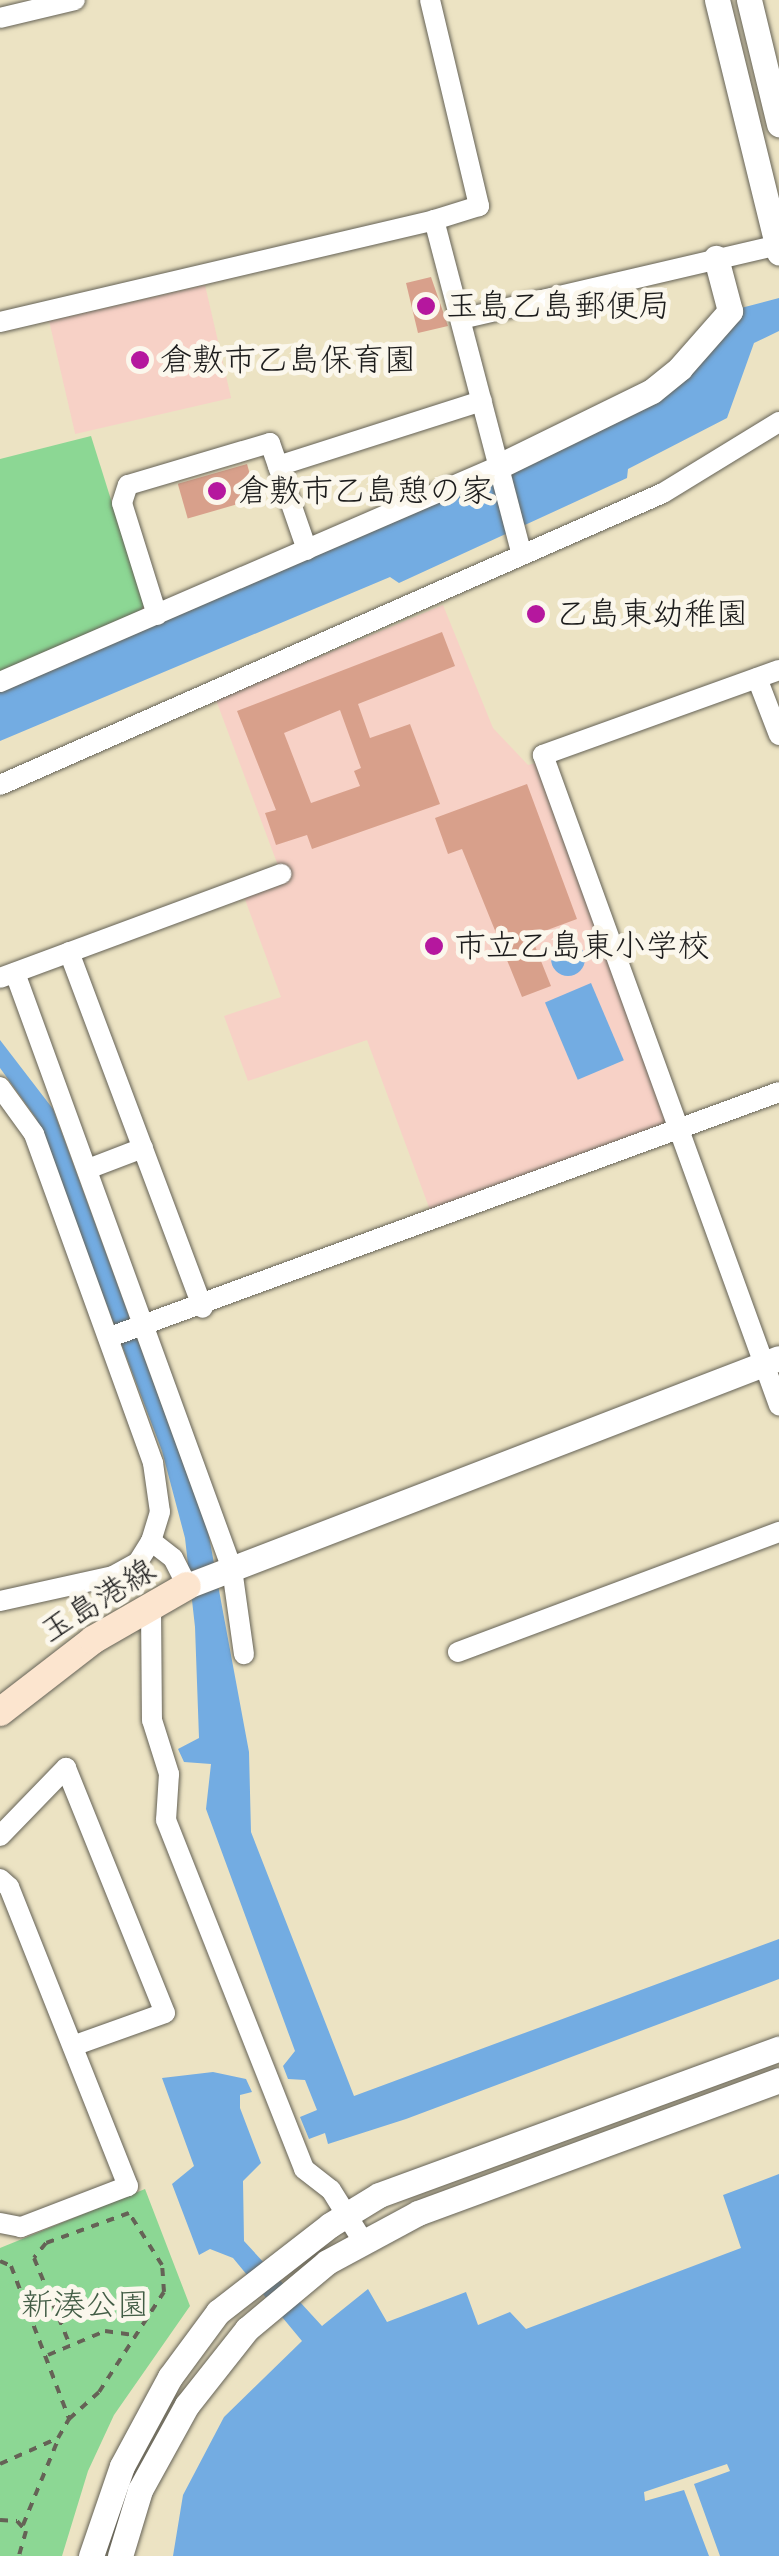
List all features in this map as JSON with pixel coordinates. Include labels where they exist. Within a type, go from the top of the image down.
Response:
[{"type":"main road","name":"玉島港線","points":[[0,1712],[93,1640],[187,1586]]},
{"type":"street","points":[[0,18],[75,0]]},
{"type":"street","points":[[0,322],[434,220],[479,206],[430,0]]},
{"type":"street","points":[[461,320],[716,258],[778,248],[717,0]]},
{"type":"street","points":[[749,0],[779,124]]},
{"type":"street","points":[[434,220],[518,545]]},
{"type":"street","points":[[0,682],[499,466],[636,399],[680,368],[730,311],[716,258]]},
{"type":"street","points":[[278,466],[482,401]]},
{"type":"street","points":[[0,785],[518,545],[663,492],[779,422]]},
{"type":"street","points":[[157,615],[121,492],[128,484],[270,442],[306,550]]},
{"type":"street","points":[[779,670],[544,756],[678,1130],[772,1361],[779,1405]]},
{"type":"street","points":[[757,678],[779,735]]},
{"type":"street","points":[[244,1654],[232,1568],[88,1169],[7,976],[282,874]]},
{"type":"street","points":[[69,952],[203,1308]]},
{"type":"street","points":[[0,1087],[34,1134],[159,1482],[160,1512],[151,1541],[138,1562],[113,1576],[0,1601]]},
{"type":"street","points":[[110,1337],[203,1308],[779,1092]]},
{"type":"street","points":[[88,1169],[143,1148]]},
{"type":"street","points":[[151,1541],[173,1558],[187,1586],[772,1361]]},
{"type":"street","points":[[458,1652],[779,1532]]},
{"type":"street","points":[[150,1609],[152,1720],[170,1774],[166,1820],[304,2168],[331,2190],[361,2238]]},
{"type":"street","points":[[0,1836],[66,1768],[165,2013],[72,2046]]},
{"type":"street","points":[[0,1879],[9,1887],[128,2186],[20,2227],[0,2223]]},
{"type":"street","points":[[91,2556],[122,2466],[170,2377],[218,2312],[346,2215],[379,2195],[779,2049]]},
{"type":"street","points":[[120,2556],[140,2490],[187,2405],[248,2329],[361,2238],[779,2080]]},
{"type":"path","points":[[19,2556],[28,2538],[23,2525],[58,2438],[69,2419],[100,2392],[166,2281],[144,2245],[138,2218],[124,2213],[46,2243],[34,2258],[68,2343]]},
{"type":"path","points":[[0,2261],[11,2266],[48,2355],[69,2419]]},
{"type":"path","points":[[48,2355],[68,2343],[105,2331],[132,2335]]},
{"type":"path","points":[[0,2464],[58,2438]]},
{"type":"path","points":[[0,2520],[23,2525]]},
{"type":"shaded area","name":"倉敷市乙島保育園","points":[[205,285],[231,398],[75,434],[49,321]]},
{"type":"shaded area","name":"市立乙島東小学校","points":[[443,605],[493,728],[528,765],[536,763],[670,1122],[430,1210],[367,1040],[248,1081],[224,1016],[281,997],[243,894],[283,879],[216,700]]},
{"type":"green space","points":[[91,436],[144,605],[140,613],[0,674],[0,459]]},
{"type":"green space","name":"新湊公園","points":[[145,2189],[190,2306],[114,2415],[88,2471],[62,2556],[0,2556],[0,2248]]},
{"type":"water","points":[[779,298],[779,331],[754,343],[727,418],[628,469],[627,478],[399,583],[390,577],[0,741],[0,690],[644,403],[741,308]]},
{"type":"water","points":[[568,942],[580,947],[585,959],[580,971],[568,976],[556,971],[551,959],[556,947]]},
{"type":"water","points":[[591,983],[624,1060],[578,1080],[545,1003]]},
{"type":"water","points":[[0,1040],[53,1109],[208,1531],[249,1752],[251,1832],[354,2096],[779,1939],[779,1979],[406,2119],[328,2144],[325,2133],[309,2139],[300,2117],[317,2110],[305,2080],[288,2079],[283,2066],[295,2051],[206,1809],[211,1764],[184,1762],[178,1749],[199,1738],[195,1627],[185,1538],[162,1451],[36,1118],[0,1068]]},
{"type":"water","points":[[213,2072],[246,2079],[252,2092],[240,2095],[240,2108],[261,2163],[243,2181],[244,2241],[322,2326],[368,2289],[387,2322],[466,2292],[478,2325],[510,2312],[526,2329],[741,2248],[723,2195],[779,2174],[779,2556],[173,2556],[183,2495],[224,2417],[302,2341],[233,2258],[210,2249],[199,2255],[172,2184],[194,2166],[162,2078]]},
{"type":"pier","points":[[727,2464],[730,2471],[694,2484],[720,2556],[709,2556],[684,2490],[645,2501],[644,2492]]},
{"type":"building","points":[[431,277],[448,326],[418,333],[406,283]]},
{"type":"building","name":"倉敷市乙島憩の家","points":[[247,464],[257,499],[188,518],[178,484]]},
{"type":"building","points":[[442,632],[455,666],[358,704],[370,738],[410,724],[440,804],[312,849],[307,835],[276,845],[265,813],[276,810],[237,711]],"holes":[[[340,710],[361,768],[354,771],[360,786],[311,803],[284,733]]]},
{"type":"building","points":[[527,784],[577,919],[531,936],[551,986],[522,997],[462,849],[448,854],[435,818]]},
{"type":"place","name":"玉島乙島郵便局","points":[[426,306]]},
{"type":"place","name":"倉敷市乙島保育園","points":[[140,360]]},
{"type":"place","name":"倉敷市乙島憩の家","points":[[217,491]]},
{"type":"place","name":"乙島東幼稚園","points":[[536,614]]},
{"type":"place","name":"市立乙島東小学校","points":[[434,946]]}]
